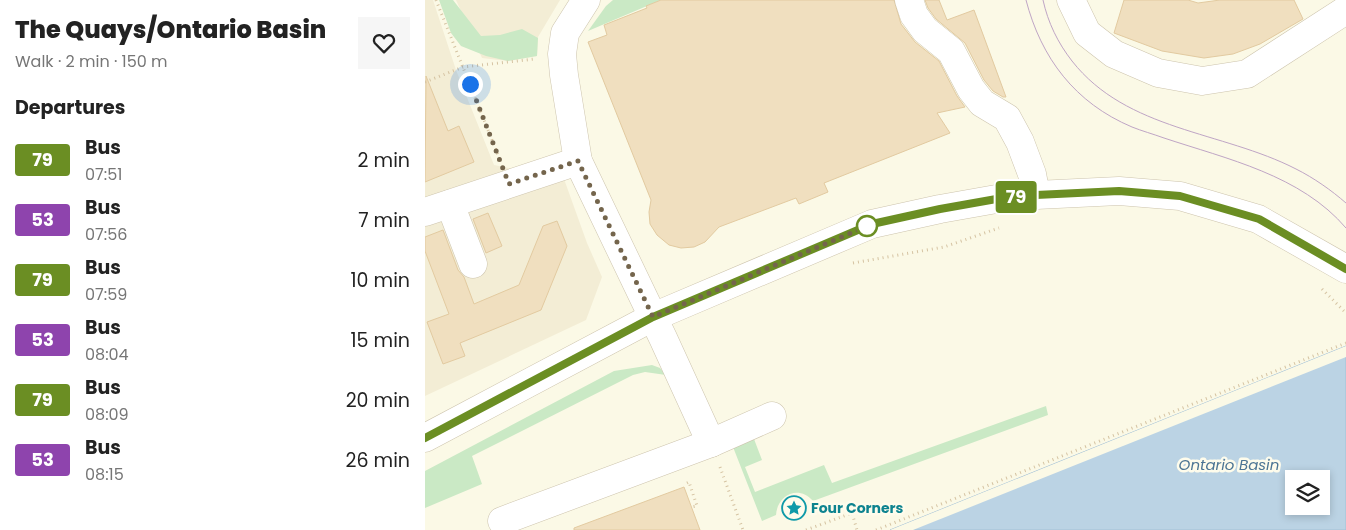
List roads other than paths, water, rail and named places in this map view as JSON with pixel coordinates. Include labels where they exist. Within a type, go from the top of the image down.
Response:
[{"type":"street","points":[[586,0],[565,34],[562,54],[578,161],[711,443]]},
{"type":"street","points":[[909,0],[914,15],[925,30],[951,51],[971,89],[982,102],[1007,118],[1020,142],[1032,174],[1036,195]]},
{"type":"street","points":[[1071,0],[1087,33],[1114,54],[1158,73],[1202,81],[1247,74],[1346,10]]},
{"type":"street","points":[[473,264],[438,208],[578,161]]},
{"type":"street","points":[[425,438],[653,317],[872,224],[940,209],[1002,198],[1036,195],[1119,191],[1180,196],[1259,219],[1346,269]]},
{"type":"street","points":[[502,521],[711,443],[772,416]]},
{"type":"water","name":"Ontario Basin","points":[[1346,346],[1346,530],[890,530]]},
{"type":"tram line","points":[[1026,0],[1041,41],[1051,59],[1077,92],[1093,105],[1132,127],[1237,162],[1285,182],[1328,210],[1346,228]]},
{"type":"tram line","points":[[1043,0],[1054,32],[1072,61],[1094,84],[1120,102],[1148,116],[1177,127],[1267,156],[1309,176],[1346,203]]},
{"type":"place","name":"Four Corners","points":[[794,508]]}]
